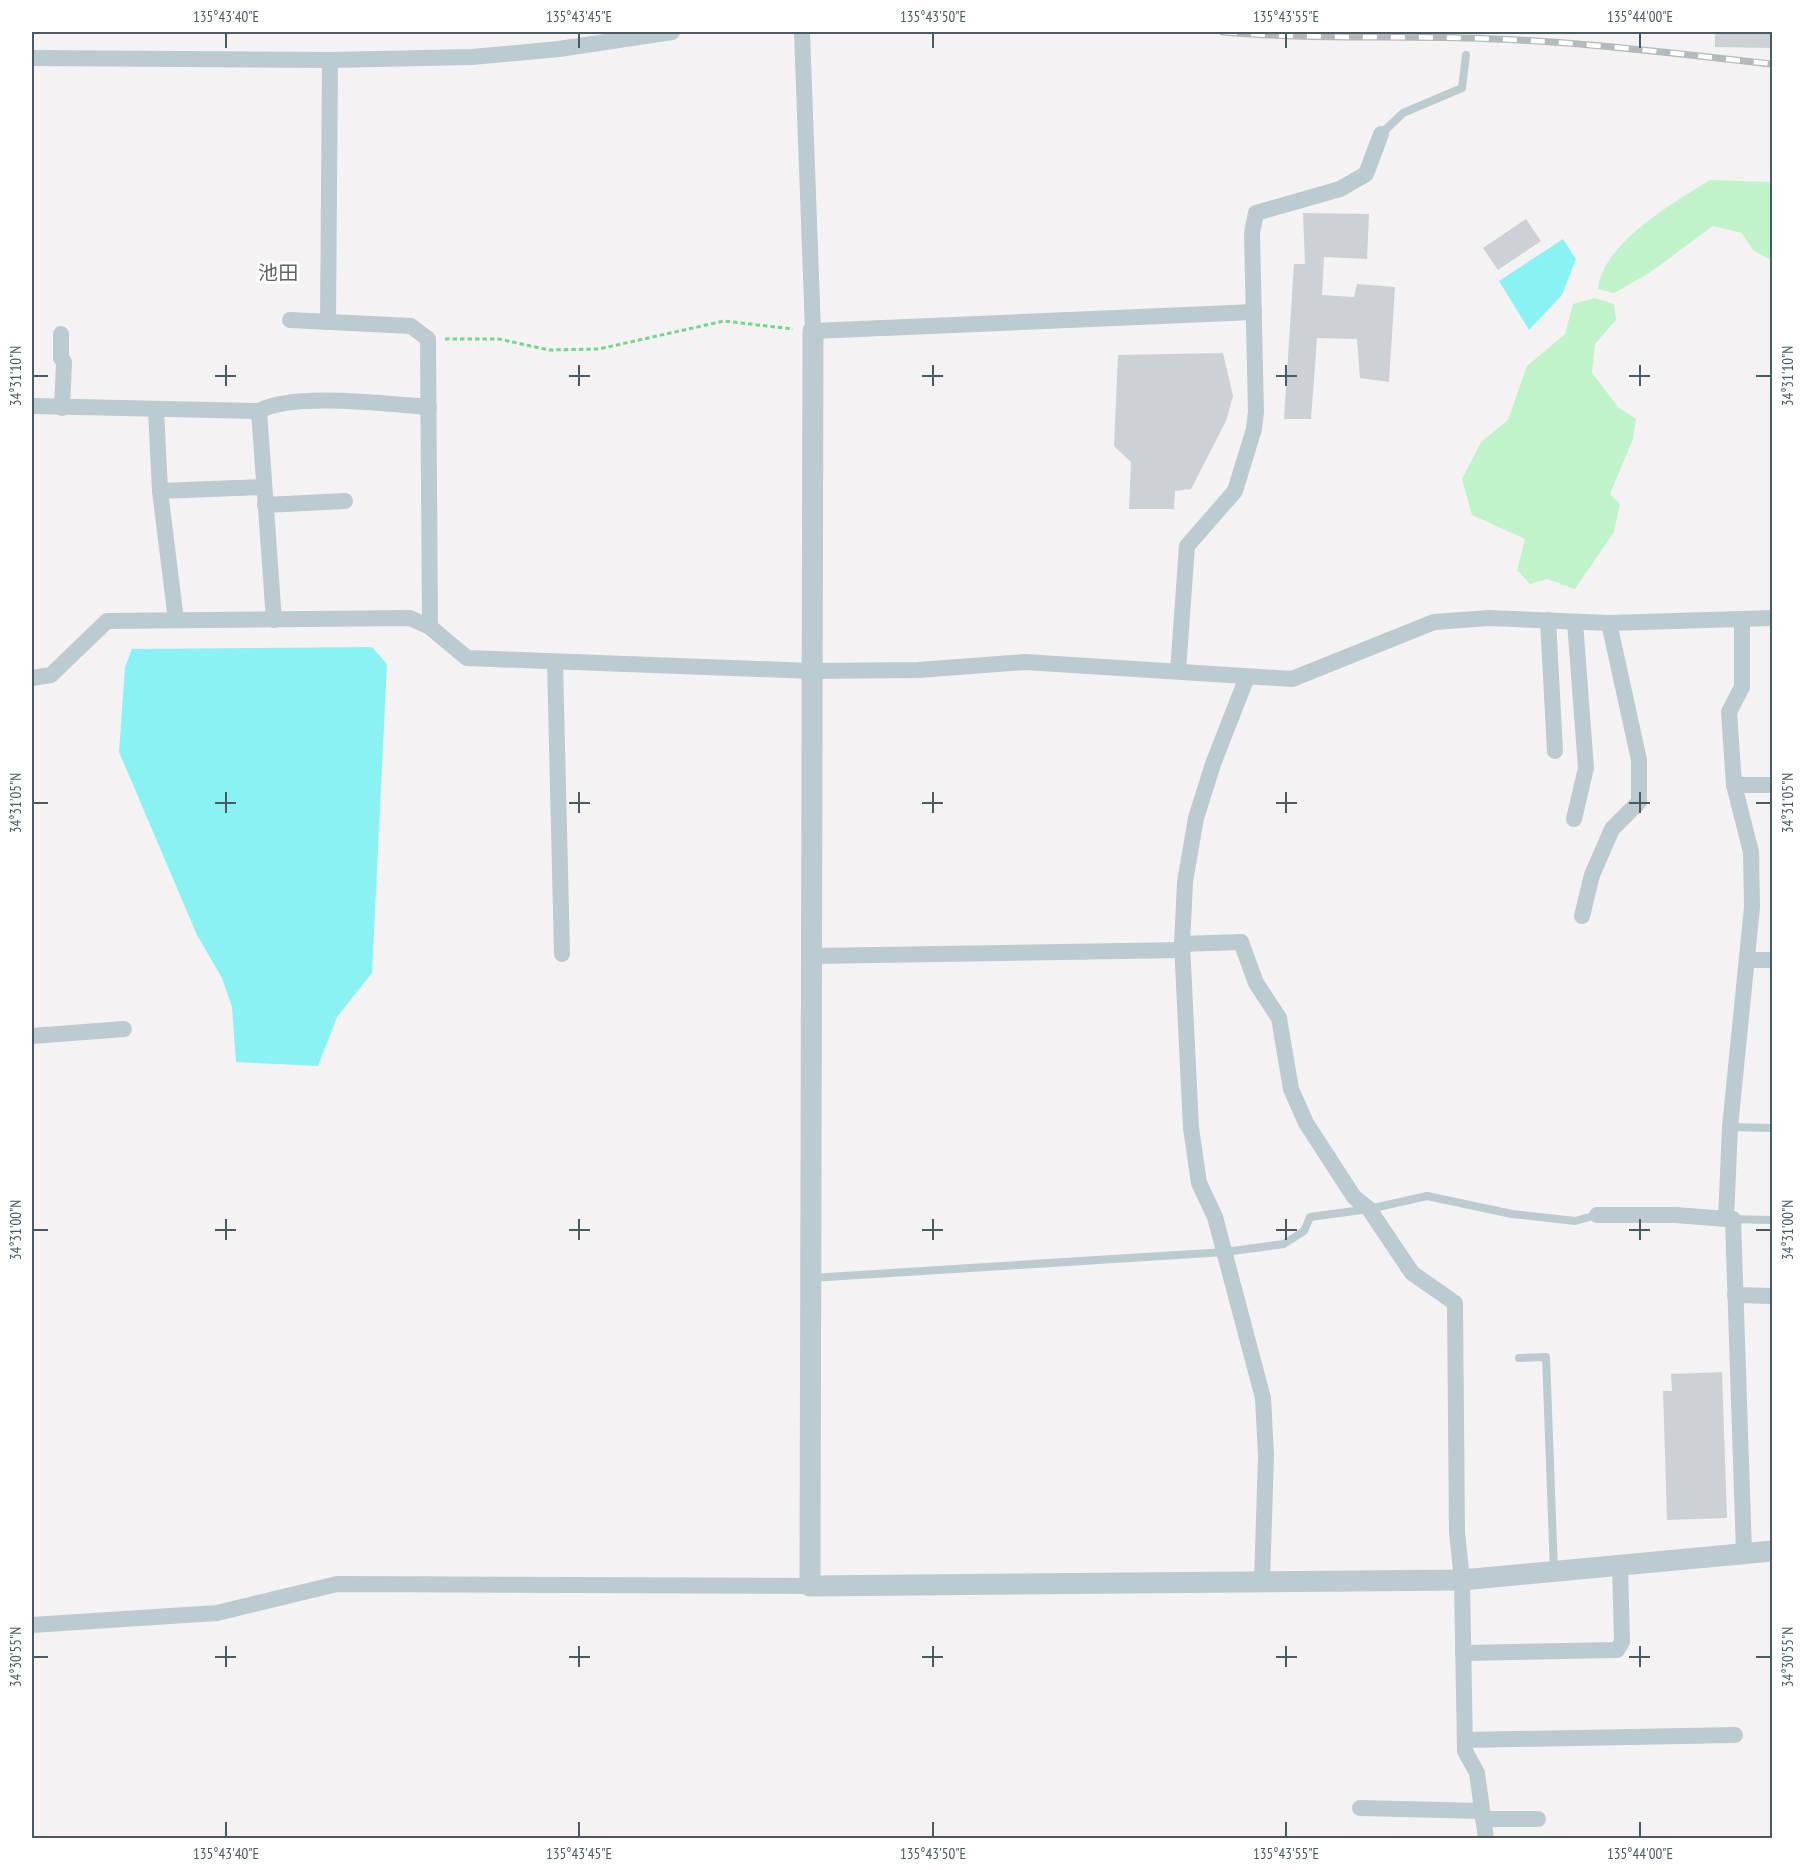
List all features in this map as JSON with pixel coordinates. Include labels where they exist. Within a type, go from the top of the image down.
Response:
[{"type":"street","points":[[32,58],[330,60],[472,57],[559,49],[672,32]]},
{"type":"street","points":[[802,32],[813,331],[810,1586]]},
{"type":"street","points":[[328,322],[330,60]]},
{"type":"street","points":[[1178,671],[1187,546],[1235,491],[1254,429],[1256,412],[1252,233],[1256,213],[1340,189],[1366,174],[1381,134]]},
{"type":"street","points":[[813,331],[1254,312]]},
{"type":"street","points":[[290,320],[411,326],[428,339],[430,627]]},
{"type":"street","points":[[61,334],[61,358],[64,362],[62,408]]},
{"type":"street","points":[[32,406],[259,411],[273,403],[343,402],[429,406]]},
{"type":"street","points":[[156,410],[160,491],[176,620]]},
{"type":"street","points":[[259,411],[274,620]]},
{"type":"street","points":[[160,491],[264,487]]},
{"type":"street","points":[[266,505],[345,501]]},
{"type":"street","points":[[32,678],[51,675],[107,621],[410,618],[430,627],[467,658],[812,671],[918,670],[1025,662],[1292,679],[1434,622],[1489,618],[1609,623],[1742,621],[1773,618]]},
{"type":"street","points":[[1548,620],[1555,751]]},
{"type":"street","points":[[1574,819],[1586,768],[1575,621]]},
{"type":"street","points":[[1742,621],[1742,687],[1730,712],[1734,785],[1751,852],[1752,907],[1730,1127],[1729,1219],[1735,1295],[1744,1553]]},
{"type":"street","points":[[1582,916],[1592,875],[1612,829],[1639,802],[1639,760],[1609,623]]},
{"type":"street","points":[[555,662],[562,954]]},
{"type":"street","points":[[1247,677],[1213,764],[1196,818],[1185,882],[1182,947],[1191,1128],[1198,1183],[1215,1217],[1263,1398],[1266,1456],[1262,1582]]},
{"type":"street","points":[[1734,785],[1773,785]]},
{"type":"street","points":[[812,956],[1182,947],[1241,942],[1256,983],[1279,1018],[1291,1089],[1306,1123],[1354,1197],[1369,1209],[1412,1273],[1455,1303],[1457,1532],[1462,1580],[1465,1751],[1477,1773],[1486,1839]]},
{"type":"street","points":[[1746,960],[1773,960]]},
{"type":"street","points":[[32,1036],[124,1029]]},
{"type":"street","points":[[1597,1215],[1676,1215],[1729,1219]]},
{"type":"street","points":[[1735,1295],[1773,1296]]},
{"type":"street","points":[[32,1624],[217,1613],[337,1584],[810,1586],[1462,1580],[1773,1551]]},
{"type":"street","points":[[1463,1653],[1617,1650],[1622,1642],[1620,1565]]},
{"type":"street","points":[[1465,1740],[1735,1735]]},
{"type":"street","points":[[1360,1808],[1538,1819]]},
{"type":"lane","points":[[1381,134],[1403,113],[1462,88],[1466,55]]},
{"type":"lane","points":[[1730,1127],[1773,1128]]},
{"type":"lane","points":[[811,1278],[1225,1252],[1284,1244],[1304,1231],[1310,1217],[1369,1209],[1427,1196],[1512,1214],[1575,1221],[1597,1215]]},
{"type":"lane","points":[[1729,1219],[1773,1220]]},
{"type":"lane","points":[[1520,1358],[1546,1357],[1554,1571]]},
{"type":"path","points":[[428,339],[499,339],[549,350],[599,349],[724,321],[813,331]]},
{"type":"green space","points":[[1710,180],[1772,182],[1772,261],[1753,250],[1742,233],[1713,226],[1649,273],[1614,293],[1598,289],[1602,272],[1612,256],[1626,241],[1660,212]]},
{"type":"green space","points":[[1595,298],[1614,304],[1616,320],[1595,344],[1592,373],[1618,407],[1636,419],[1633,439],[1610,494],[1620,504],[1614,532],[1575,589],[1547,579],[1530,584],[1517,570],[1525,539],[1472,515],[1462,479],[1481,442],[1508,420],[1527,366],[1565,334],[1573,304]]},
{"type":"water","points":[[1563,239],[1576,259],[1562,295],[1529,330],[1499,281]]},
{"type":"water","points":[[372,647],[387,664],[372,973],[337,1017],[318,1066],[236,1062],[232,1007],[222,978],[197,935],[119,752],[125,667],[132,649]]},
{"type":"building","points":[[1715,32],[1773,32],[1773,48],[1715,47]]},
{"type":"building","points":[[1303,213],[1369,214],[1367,259],[1324,257],[1322,295],[1354,297],[1357,284],[1395,287],[1389,382],[1360,378],[1357,339],[1317,338],[1311,419],[1284,419],[1294,264],[1305,264]]},
{"type":"building","points":[[1526,219],[1541,241],[1498,270],[1483,248]]},
{"type":"building","points":[[1223,353],[1233,396],[1226,421],[1191,489],[1175,491],[1174,509],[1129,509],[1131,462],[1114,446],[1118,355]]},
{"type":"building","points":[[1722,1372],[1727,1518],[1667,1520],[1663,1391],[1672,1391],[1671,1374]]},
{"type":"railway","points":[[1223,32],[1284,36],[1542,41],[1772,64]]},
{"type":"district","name":"池田","points":[[278,273]]}]
